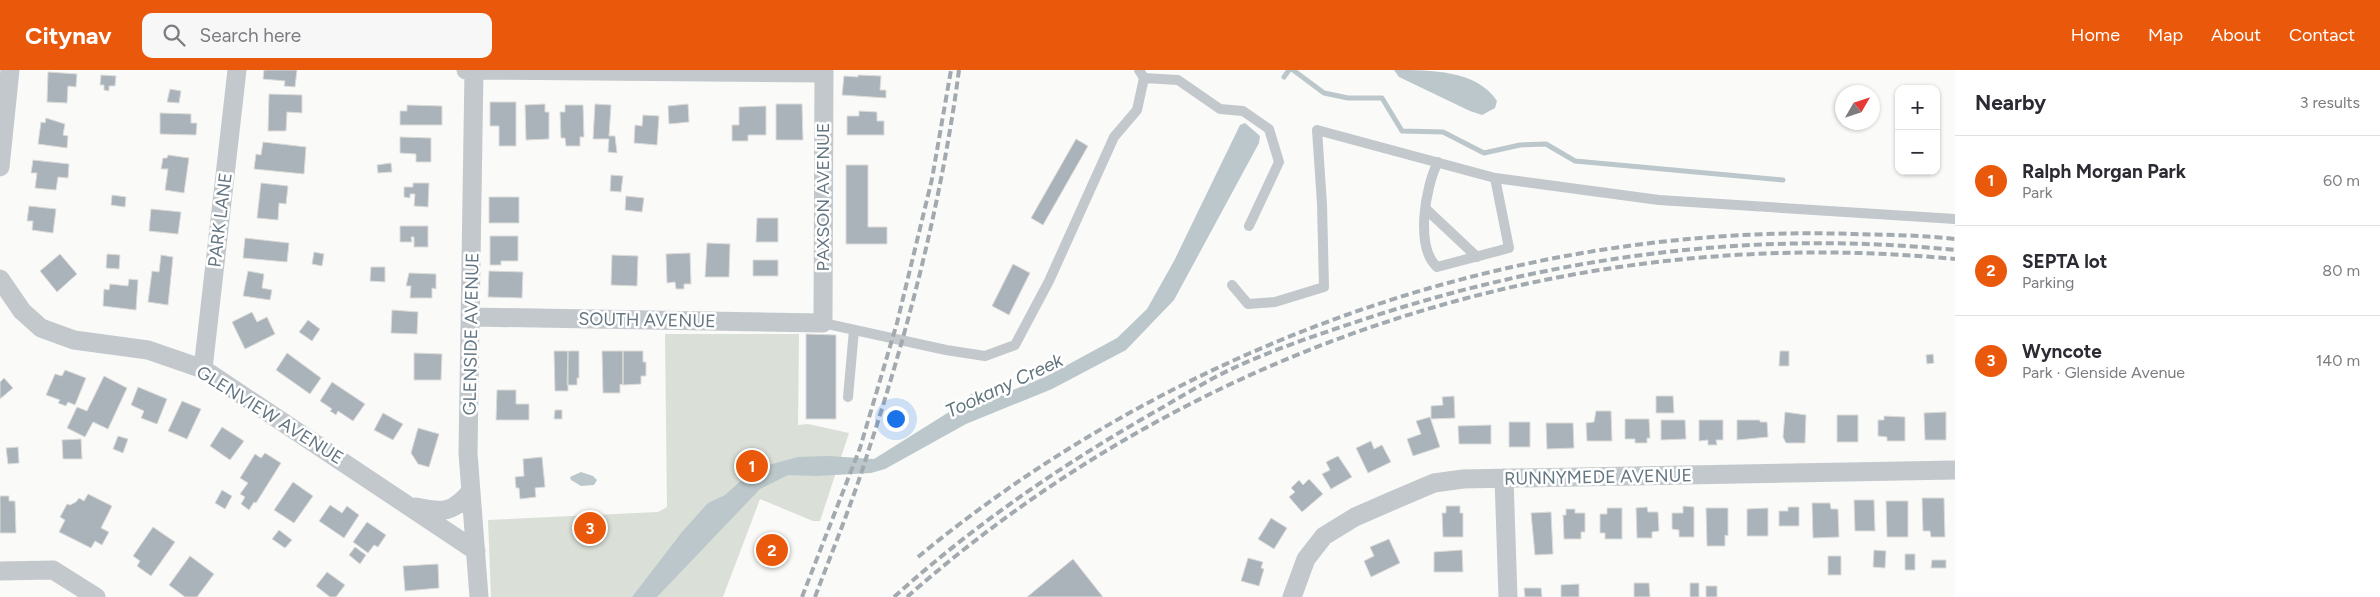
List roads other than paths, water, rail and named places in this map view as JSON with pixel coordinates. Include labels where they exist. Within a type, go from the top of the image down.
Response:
[{"type":"street","points":[[0,167],[10,70]]},
{"type":"street","name":"PARK LANE","points":[[203,369],[237,70]]},
{"type":"street","points":[[472,70],[824,72]]},
{"type":"street","name":"GLENSIDE AVENUE","points":[[472,70],[472,317],[468,453],[479,597]]},
{"type":"street","name":"PAXSON AVENUE","points":[[823,323],[824,72]]},
{"type":"street","name":"GLENVIEW AVENUE","points":[[0,279],[22,311],[41,328],[74,340],[148,350],[203,369],[476,551]]},
{"type":"street","name":"SOUTH AVENUE","points":[[472,317],[823,323]]},
{"type":"street","name":"RUNNYMEDE AVENUE","points":[[1292,597],[1306,559],[1324,536],[1355,517],[1434,484],[1464,479],[1955,470]]},
{"type":"street","points":[[1504,478],[1508,597]]},
{"type":"street","name":"GLENVIEW AVENUE","points":[[408,505],[439,512],[462,503],[471,491]]},
{"type":"street","points":[[0,570],[53,570],[96,597]]},
{"type":"lane","points":[[823,323],[985,356],[1015,345],[1049,281],[1114,137],[1137,110],[1141,74],[1178,80],[1220,109],[1243,111],[1269,128],[1279,162],[1249,226]]},
{"type":"lane","points":[[1232,284],[1248,304],[1275,302],[1324,286],[1322,204],[1317,130],[1495,178],[1659,200],[1955,219]]},
{"type":"lane","points":[[1438,162],[1430,178],[1424,241],[1430,260],[1437,267],[1508,248],[1495,178]]},
{"type":"lane","points":[[1427,210],[1477,256]]},
{"type":"lane","points":[[848,397],[854,330]]},
{"type":"waterway","name":"Tookany Creek","points":[[1284,77],[1289,70]]},
{"type":"waterway","points":[[1293,70],[1324,93],[1348,98],[1382,98],[1402,131],[1443,132],[1484,153],[1520,145],[1546,144],[1575,161],[1783,180]]},
{"type":"railway","points":[[802,597],[860,448],[897,323],[932,179],[951,70]]},
{"type":"railway","points":[[815,597],[862,470],[910,311],[934,215],[959,70]]},
{"type":"railway","points":[[918,557],[1019,481],[1126,415],[1239,358],[1357,311],[1478,275],[1602,250],[1728,236],[1854,234],[1955,239]]},
{"type":"railway","points":[[894,597],[956,545],[1021,496],[1088,452],[1208,381],[1238,366],[1289,345],[1374,316],[1445,295],[1517,277],[1589,263],[1661,253],[1734,246],[1807,243],[1955,250]]},
{"type":"railway","points":[[907,597],[1019,508],[1139,432],[1264,369],[1396,319],[1531,283],[1671,260],[1812,252],[1955,259]]},
{"type":"place","name":"Ralph Morgan Park","points":[[752,466]]},
{"type":"place","name":"Wyncote","points":[[590,528]]},
{"type":"place","name":"SEPTA lot","points":[[772,550]]}]
